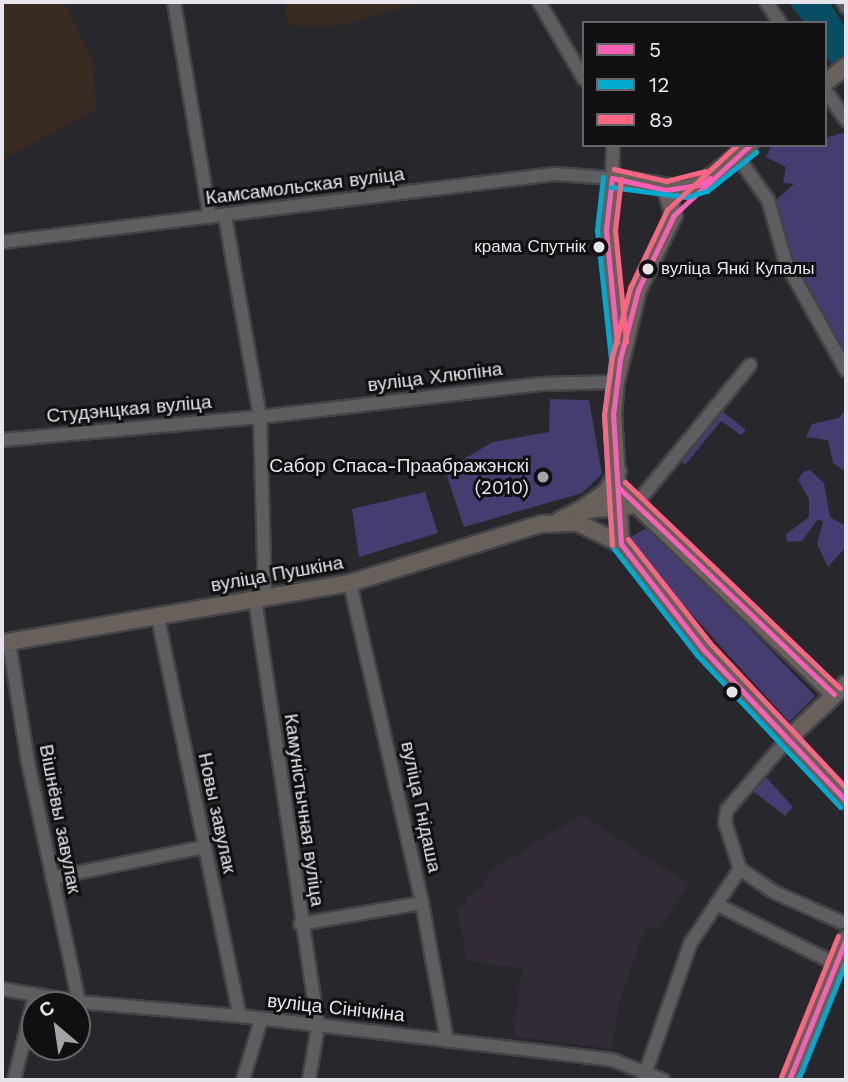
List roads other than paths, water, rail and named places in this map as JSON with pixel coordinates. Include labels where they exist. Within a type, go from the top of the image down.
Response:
[{"type":"main road","points":[[827,91],[846,66]]},
{"type":"main road","points":[[743,151],[702,184],[674,215],[638,290],[620,359],[613,415],[620,488],[628,506],[621,541],[703,649],[786,741],[846,802]]},
{"type":"main road","points":[[620,359],[609,281],[606,230],[612,178],[666,190],[702,184]]},
{"type":"main road","points":[[666,190],[674,215]]},
{"type":"main road","points":[[609,281],[622,290],[638,290]]},
{"type":"main road","points":[[578,517],[606,492],[618,471]]},
{"type":"main road","points":[[578,517],[599,520],[628,506]]},
{"type":"main road","points":[[628,506],[658,523],[840,689],[786,741]]},
{"type":"main road","name":"вуліца Пушкіна","points":[[5,642],[158,618],[350,583],[578,517],[621,541]]},
{"type":"main road","points":[[621,541],[637,522],[658,523]]},
{"type":"main road","points":[[789,1080],[842,953]]},
{"type":"street","points":[[174,2],[210,217]]},
{"type":"street","points":[[539,2],[582,76]]},
{"type":"street","points":[[766,2],[779,21]]},
{"type":"street","points":[[843,2],[846,6]]},
{"type":"street","points":[[827,91],[846,120]]},
{"type":"street","points":[[612,178],[613,147]]},
{"type":"street","points":[[743,151],[768,200],[786,263],[846,370]]},
{"type":"street","name":"Камсамольская вуліца","points":[[2,242],[555,174],[612,178]]},
{"type":"street","name":"Камуністычная вуліца","points":[[225,216],[260,417],[260,599],[300,923],[318,1026],[309,1080]]},
{"type":"street","points":[[628,506],[750,365]]},
{"type":"street","name":"вуліца Хлюпіна","points":[[260,417],[541,384],[616,382]]},
{"type":"street","name":"Студэнцкая вуліца","points":[[2,440],[260,417]]},
{"type":"street","name":"вуліца Гнідаша","points":[[350,583],[422,903],[447,1041]]},
{"type":"street","name":"Новы завулак","points":[[158,618],[240,1016]]},
{"type":"street","name":"Вішнёвы завулак","points":[[5,642],[77,991]]},
{"type":"street","points":[[644,1076],[690,944],[737,873],[725,822],[727,810],[786,741]]},
{"type":"street","points":[[52,878],[205,847]]},
{"type":"street","points":[[737,873],[841,922]]},
{"type":"street","points":[[300,923],[422,903]]},
{"type":"street","points":[[716,905],[842,953]]},
{"type":"street","name":"вуліца Сінічкіна","points":[[2,989],[21,992]]},
{"type":"street","name":"вуліца Сінічкіна","points":[[91,1003],[240,1016],[613,1060],[644,1076],[663,1080]]},
{"type":"street","points":[[243,1080],[261,1020]]},
{"type":"street","points":[[14,1080],[21,1052]]},
{"type":"water","points":[[788,2],[830,2],[846,30],[846,83],[827,58],[827,21],[803,21]]},
{"type":"place","name":"крама Спутнік","points":[[599,247]]},
{"type":"place","name":"вуліца Янкі Купалы","points":[[648,269]]},
{"type":"place","name":"Сабор Спаса-Праабражэнскі (2010)","points":[[543,477]]}]
